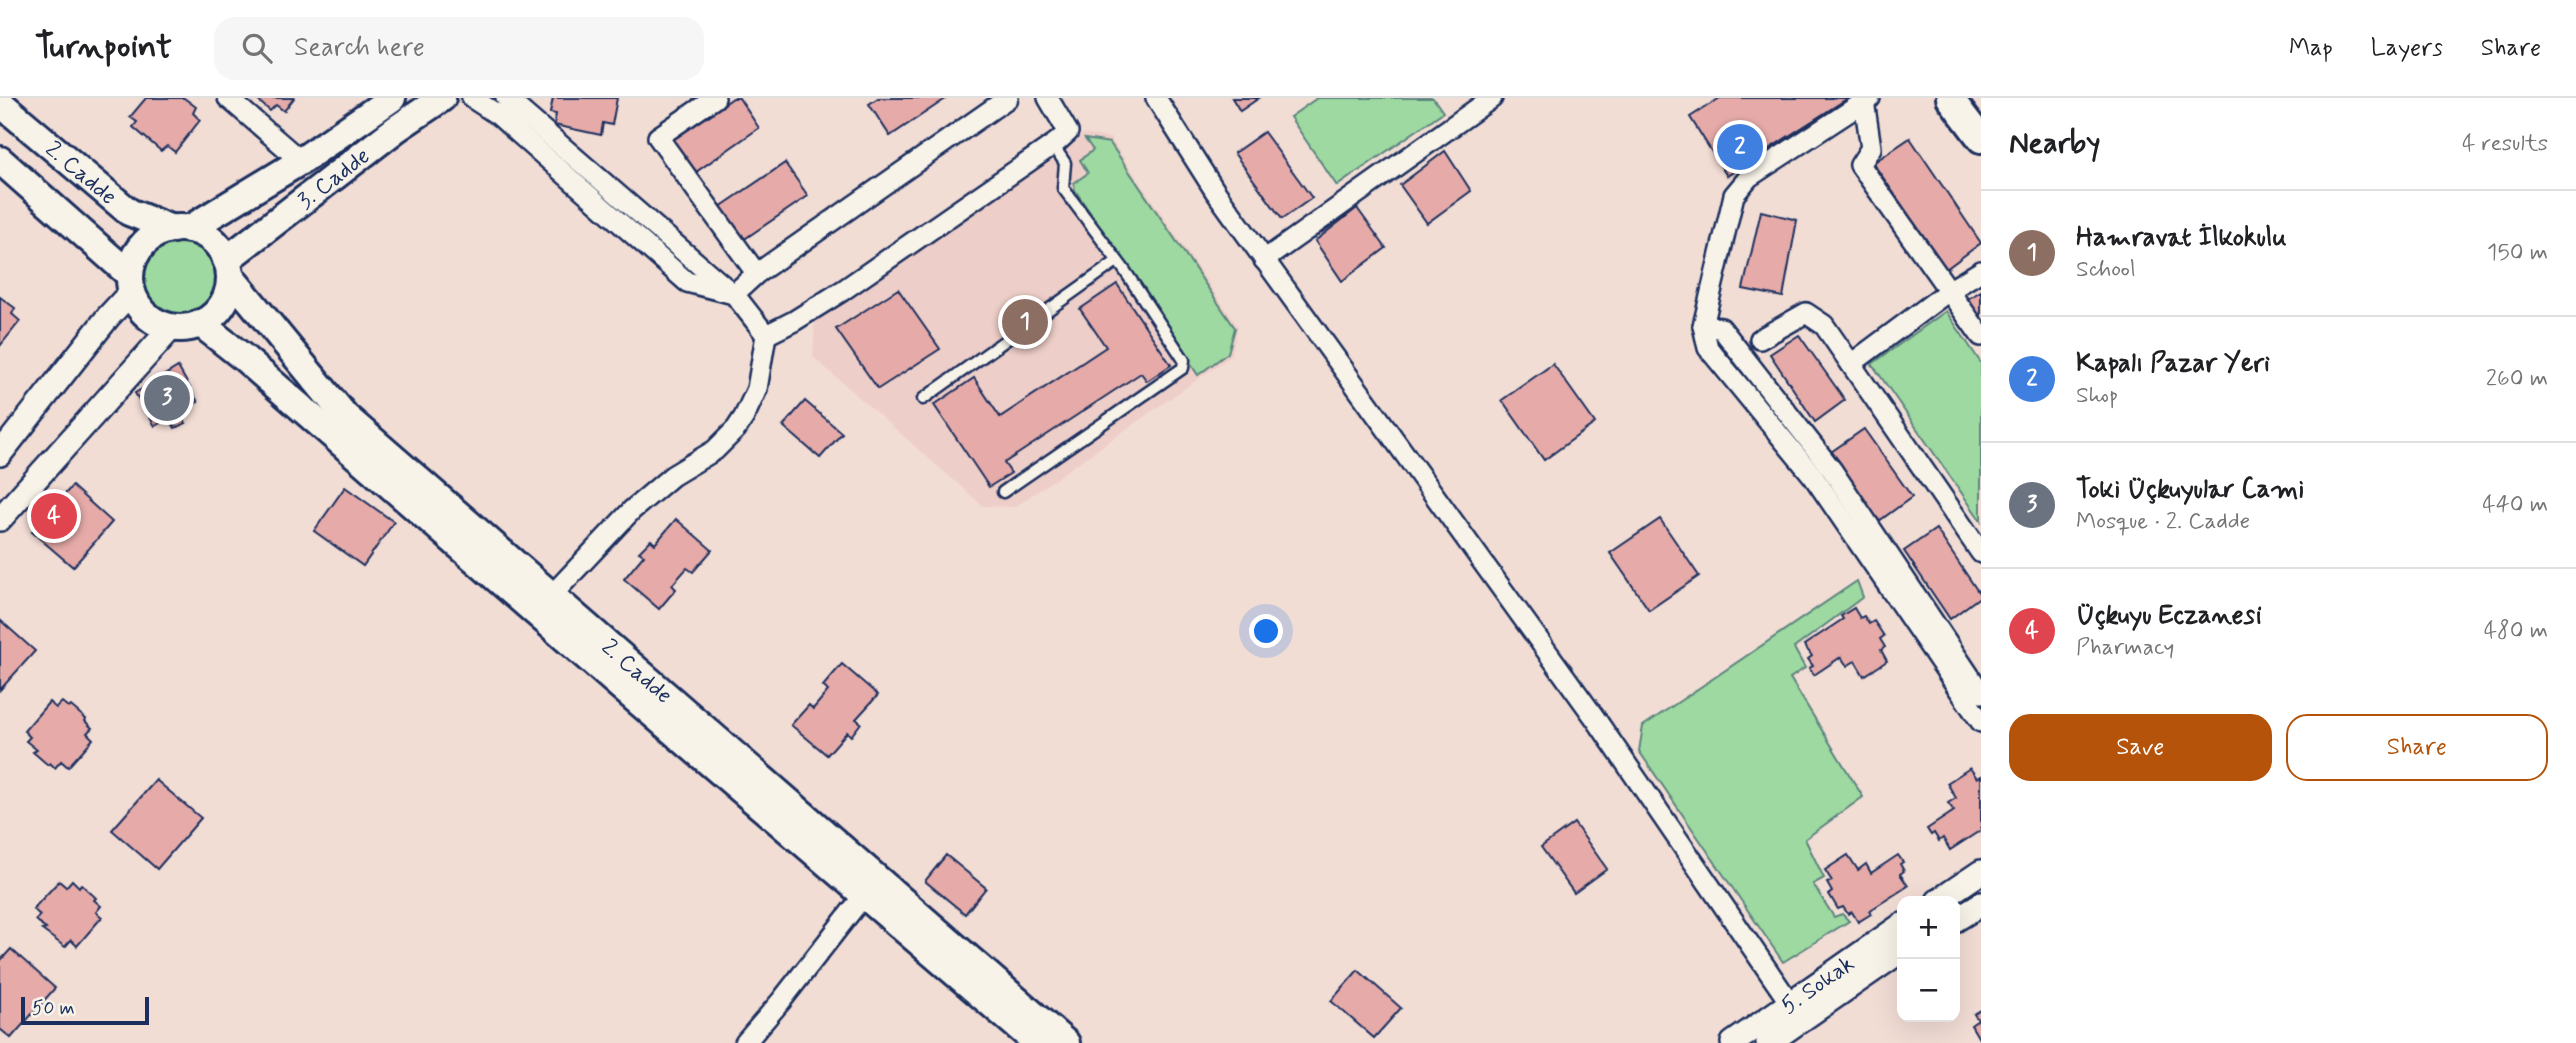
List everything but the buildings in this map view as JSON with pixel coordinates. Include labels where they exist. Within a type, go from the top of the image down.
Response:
[{"type":"main road","name":"3. Cadde","points":[[181,229],[301,161],[393,98]]},
{"type":"main road","name":"3. Cadde","points":[[228,268],[396,129],[442,98]]},
{"type":"main road","points":[[1950,98],[1981,139]]},
{"type":"main road","name":"2. Cadde","points":[[0,103],[129,212],[181,229]]},
{"type":"main road","name":"2. Cadde","points":[[0,160],[130,284]]},
{"type":"main road","points":[[181,229],[205,235],[218,246],[228,268],[228,290],[222,304],[213,315],[186,328],[158,323],[146,316],[137,305],[130,284],[134,259],[143,244],[156,234],[181,229]]},
{"type":"main road","name":"2. Cadde","points":[[228,268],[345,416],[1066,1043]]},
{"type":"main road","name":"2. Cadde","points":[[200,323],[244,358],[1037,1043]]},
{"type":"street","points":[[228,98],[301,161]]},
{"type":"street","points":[[472,98],[498,115],[687,282],[734,294]]},
{"type":"street","points":[[506,98],[693,262],[734,294],[766,335],[757,389],[736,429],[715,450],[672,476],[632,510],[551,596]]},
{"type":"street","points":[[715,98],[658,137],[751,267]]},
{"type":"street","points":[[1156,98],[1215,191],[1595,718],[1790,1003]]},
{"type":"street","points":[[1264,260],[1492,98]]},
{"type":"street","points":[[734,294],[756,274],[1002,100]]},
{"type":"street","points":[[766,335],[842,291],[1053,145],[1068,132],[1055,100]]},
{"type":"street","points":[[1981,336],[1860,165],[1871,148],[1867,100],[1749,177],[1734,195],[1703,326],[1708,348],[1812,476],[1981,722]]},
{"type":"street","points":[[1851,364],[1950,290],[1981,271]]},
{"type":"street","points":[[0,454],[108,317],[130,284]]},
{"type":"street","points":[[1760,339],[1806,313],[1824,325],[1981,552]]},
{"type":"street","points":[[1703,326],[1721,328],[1832,470],[1981,693]]},
{"type":"street","points":[[0,519],[172,327]]},
{"type":"street","points":[[1945,896],[1981,872]]},
{"type":"street","points":[[745,1043],[864,895]]},
{"type":"street","points":[[1960,917],[1981,904]]},
{"type":"street","name":"5. Sokak","points":[[1733,1043],[1897,928]]},
{"type":"street","name":"5. Sokak","points":[[1768,1043],[1897,953]]},
{"type":"lane","points":[[1003,492],[1183,368],[1184,360],[1117,261],[1063,188],[1065,163],[1053,145]]},
{"type":"lane","points":[[923,399],[1117,261]]},
{"type":"shaded area","points":[[1083,134],[1110,138],[1238,327],[1231,356],[1015,507],[983,506],[813,357],[815,317]]},
{"type":"green space","points":[[1317,98],[1433,98],[1443,112],[1337,186],[1290,117]]},
{"type":"green space","points":[[1085,139],[1110,143],[1235,328],[1228,353],[1198,375],[1075,190],[1074,183],[1088,173],[1080,160],[1093,150]]},
{"type":"green space","points":[[181,241],[196,244],[208,252],[216,264],[219,279],[216,294],[208,306],[196,314],[181,317],[166,314],[154,306],[146,294],[143,279],[146,264],[154,252],[166,244]]},
{"type":"green space","points":[[1946,311],[1981,363],[1981,521],[1872,364]]},
{"type":"green space","points":[[1857,581],[1863,597],[1794,648],[1805,668],[1790,678],[1863,797],[1805,839],[1824,878],[1813,884],[1834,917],[1842,914],[1849,921],[1783,962],[1639,751],[1643,726]]},
{"type":"place","name":"Kapalı Pazar Yeri","points":[[1740,147]]},
{"type":"place","name":"Hamravat İlkokulu","points":[[1025,322]]},
{"type":"place","name":"Toki Üçkuyular Cami","points":[[167,398]]},
{"type":"place","name":"Üçkuyu Eczanesi","points":[[54,516]]}]
